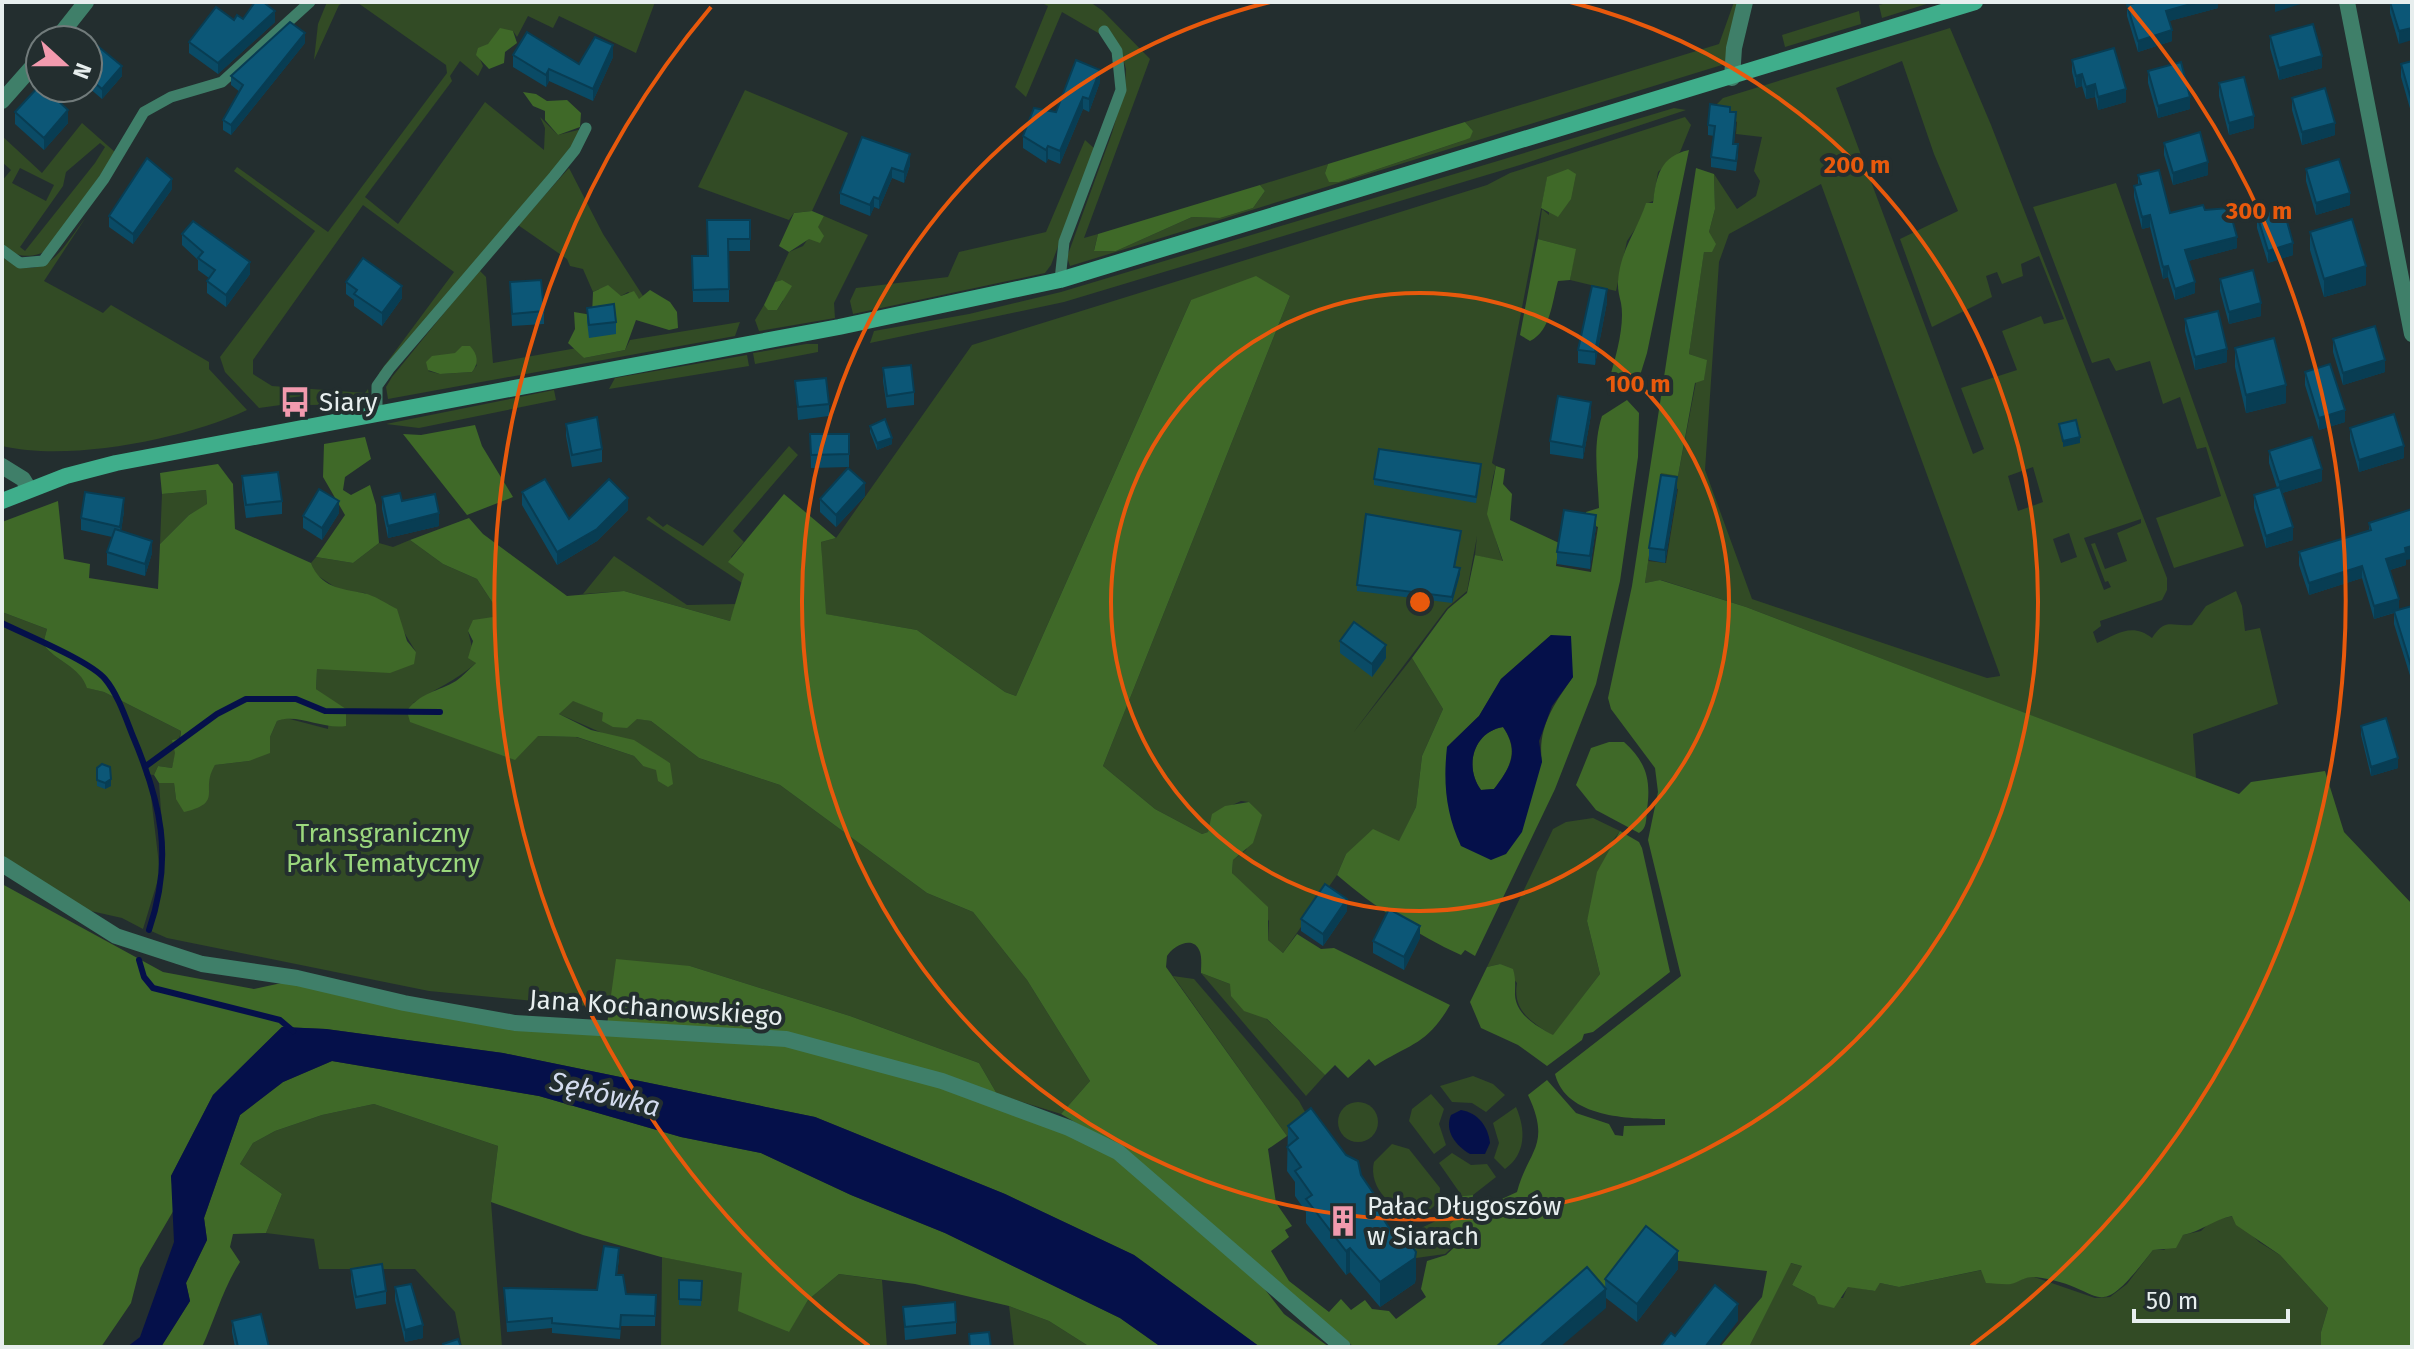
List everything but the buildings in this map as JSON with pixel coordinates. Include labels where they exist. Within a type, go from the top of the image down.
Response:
[{"type":"main road","points":[[2,501],[29,489],[116,463],[839,327],[1060,280],[1975,2]]},
{"type":"street","points":[[69,24],[86,2]]},
{"type":"street","points":[[1732,78],[1734,48],[1745,2]]},
{"type":"street","points":[[2347,2],[2412,334]]},
{"type":"street","points":[[2,101],[24,76]]},
{"type":"street","points":[[2,466],[23,479],[29,489]]},
{"type":"street","name":"Jana Kochanowskiego","points":[[2,864],[116,936],[202,964],[297,978],[404,1003],[515,1023],[786,1039],[942,1081],[1069,1128],[1118,1152],[1343,1347]]},
{"type":"lane","points":[[2,250],[20,263],[43,261],[103,181],[144,112],[171,97],[222,82],[310,2]]},
{"type":"lane","points":[[1060,280],[1064,242],[1121,90],[1117,51],[1104,31]]},
{"type":"lane","points":[[377,413],[377,386],[389,369],[554,176],[575,150],[586,128]]},
{"type":"green space","points":[[327,2],[346,2],[339,5],[314,60],[318,24]]},
{"type":"green space","points":[[352,2],[655,2],[636,53],[559,16],[553,28],[528,16],[517,37],[513,31],[488,44],[480,59],[483,66],[478,76],[460,61],[450,76],[452,81],[365,197],[398,224],[485,102],[544,150],[545,128],[540,117],[558,135],[582,129],[567,154],[380,378],[379,373],[454,272],[363,205],[253,360],[253,374],[272,386],[365,393],[368,389],[369,396],[372,395],[368,404],[310,405],[303,396],[287,398],[288,404],[259,408],[225,372],[220,357],[315,231],[234,171],[237,167],[328,232],[447,73],[446,65],[358,3]]},
{"type":"green space","points":[[1040,2],[1090,2],[1103,11],[1150,59],[1084,238],[1098,234],[1094,250],[1116,251],[1192,217],[1220,218],[1253,208],[1265,191],[1260,185],[1328,164],[1325,173],[1339,182],[1462,141],[1473,131],[1465,122],[1719,44],[1734,2],[1740,2],[1725,64],[1070,266],[1067,257],[1112,133],[1125,87],[1126,69],[1119,45],[1062,12],[1026,97],[1015,87],[1048,6]]},
{"type":"green space","points":[[1933,2],[1882,18],[1879,5]]},
{"type":"green space","points":[[1859,11],[1861,24],[1785,47],[1782,35]]},
{"type":"green space","points":[[500,28],[513,31],[517,43],[505,52],[504,63],[489,69],[476,55],[478,48],[488,44]]},
{"type":"green space","points":[[1950,28],[1991,125],[2167,578],[2167,590],[2162,600],[2100,621],[2101,626],[2093,632],[2097,643],[2124,631],[2138,631],[2152,638],[2165,625],[2192,625],[2206,606],[2236,591],[2242,606],[2245,631],[2260,628],[2278,704],[2193,734],[2196,778],[1746,607],[1661,580],[1645,583],[1648,561],[1666,563],[1678,489],[1659,485],[1661,472],[1678,476],[1696,382],[1704,379],[1706,360],[1689,354],[1704,251],[1715,209],[1714,174],[1737,209],[1756,196],[1760,181],[1754,171],[1762,137],[1736,134],[1737,122],[1713,108],[1723,98]],"holes":[[[1902,61],[1934,154],[1958,211],[1900,239],[1932,327],[1992,297],[1986,276],[1997,272],[2002,284],[2023,276],[2021,264],[2039,256],[2064,319],[2044,324],[2041,316],[2002,331],[2017,370],[1961,388],[1984,449],[1973,454],[1836,88]],[[1821,184],[2000,676],[1987,678],[1752,599],[1705,470],[1719,262],[1729,234]],[[2033,467],[2043,502],[2018,511],[2008,476]],[[2141,519],[2141,523],[2117,533],[2127,561],[2105,569],[2095,543],[2091,544],[2105,582],[2108,581],[2111,587],[2104,590],[2084,538]],[[2069,533],[2077,557],[2061,563],[2053,539]]]},
{"type":"green space","points":[[745,90],[848,133],[812,211],[794,213],[789,220],[698,187]]},
{"type":"green space","points":[[523,92],[536,94],[547,101],[567,100],[581,113],[580,127],[558,135],[545,120],[545,111],[533,106]]},
{"type":"green space","points":[[1674,108],[1686,110],[1520,165],[1064,302],[870,343],[874,331],[969,314],[1061,292]]},
{"type":"green space","points":[[1685,117],[1691,125],[1680,152],[1658,172],[1653,201],[1646,204],[1640,222],[1627,241],[1616,291],[1570,280],[1575,249],[1538,239],[1542,209],[1549,215],[1547,178],[1492,463],[1496,466],[1491,514],[1503,562],[1475,555],[1477,536],[1467,591],[1447,608],[1353,733],[1412,658],[1443,709],[1422,756],[1416,807],[1399,842],[1346,854],[1337,875],[1283,953],[1268,940],[1269,921],[1232,873],[1233,860],[1246,850],[1261,816],[1249,802],[1241,801],[1213,814],[1208,832],[1202,834],[1155,809],[1103,766],[1290,296],[1191,300],[1016,696],[1005,692],[917,630],[825,614],[821,542],[836,538],[972,345],[1487,185],[1510,173]]},
{"type":"green space","points":[[1465,122],[1473,131],[1470,138],[1462,141],[1339,182],[1329,182],[1325,173],[1328,164]]},
{"type":"green space","points":[[82,123],[116,153],[46,251],[29,256],[18,255],[2,246],[2,181],[11,170],[2,162],[2,136],[42,173]],"holes":[[[100,143],[105,147],[95,163],[25,251],[20,247],[63,186],[66,172]],[[20,168],[54,185],[46,201],[12,183]]]},
{"type":"green space","points":[[1085,140],[1095,149],[1051,265],[1045,273],[853,314],[850,301],[856,288],[948,277],[959,252],[1046,232]]},
{"type":"green space","points":[[1689,150],[1647,353],[1638,382],[1628,383],[1610,377],[1622,321],[1618,285],[1621,264],[1646,203],[1653,203],[1661,169],[1672,157]]},
{"type":"green space","points":[[569,168],[603,234],[643,296],[639,300],[628,292],[621,296],[599,289],[593,292],[583,269],[570,266],[567,259],[518,225]]},
{"type":"green space","points":[[1696,168],[1714,174],[1715,209],[1709,232],[1716,244],[1712,252],[1704,252],[1689,354],[1707,360],[1704,380],[1695,383],[1678,476],[1661,473],[1645,583],[1660,580],[1746,607],[2239,794],[2251,782],[2325,771],[2344,832],[2412,904],[2412,1347],[2321,1347],[2321,1332],[2328,1308],[2280,1255],[2236,1225],[2232,1216],[2183,1235],[2176,1248],[2153,1250],[2119,1289],[2108,1296],[2098,1297],[2059,1282],[2035,1277],[2011,1284],[1986,1283],[1981,1270],[1899,1287],[1880,1283],[1875,1291],[1848,1287],[1834,1308],[1818,1304],[1815,1297],[1792,1285],[1802,1266],[1791,1263],[1749,1347],[1720,1347],[1762,1297],[1767,1271],[1671,1260],[1511,1347],[1354,1347],[1092,1132],[1061,1114],[1090,1081],[1027,980],[973,912],[927,893],[780,785],[699,758],[651,721],[637,719],[627,728],[613,727],[602,721],[603,713],[573,701],[559,714],[591,730],[634,740],[670,763],[673,784],[668,787],[658,781],[656,770],[643,766],[634,756],[577,737],[538,736],[515,760],[410,722],[407,711],[412,705],[423,696],[456,681],[476,663],[468,658],[473,641],[468,631],[473,620],[493,617],[496,608],[477,579],[443,564],[410,540],[469,518],[483,534],[567,596],[624,591],[730,621],[744,574],[728,562],[784,494],[836,538],[821,542],[826,614],[917,630],[1005,692],[1016,696],[1191,300],[1256,276],[1290,296],[1103,766],[1155,809],[1202,834],[1208,832],[1212,814],[1225,806],[1249,802],[1262,815],[1253,843],[1233,860],[1232,873],[1268,907],[1268,940],[1283,953],[1297,934],[1321,949],[1334,948],[1450,1005],[1426,1036],[1375,1066],[1369,1059],[1348,1078],[1335,1065],[1325,1075],[1267,1019],[1244,1011],[1231,996],[1230,984],[1201,973],[1201,957],[1197,947],[1184,944],[1167,956],[1166,967],[1287,1136],[1268,1149],[1276,1203],[1292,1226],[1285,1230],[1289,1237],[1271,1251],[1289,1281],[1329,1312],[1341,1299],[1351,1310],[1365,1300],[1372,1309],[1389,1311],[1396,1319],[1426,1297],[1421,1289],[1427,1261],[1446,1255],[1459,1243],[1451,1233],[1450,1224],[1457,1218],[1457,1211],[1467,1204],[1462,1196],[1473,1195],[1472,1203],[1480,1209],[1517,1192],[1538,1137],[1535,1112],[1528,1095],[1547,1080],[1576,1113],[1609,1124],[1615,1135],[1623,1136],[1624,1126],[1665,1125],[1665,1119],[1617,1116],[1585,1108],[1561,1089],[1555,1074],[1681,976],[1648,840],[1658,792],[1655,768],[1611,709],[1608,698],[1632,586]]},
{"type":"green space","points":[[1568,169],[1576,174],[1571,199],[1558,217],[1541,208],[1547,177]]},
{"type":"green space","points":[[2116,183],[2244,546],[2174,568],[2156,518],[2221,496],[2206,447],[2197,449],[2180,397],[2163,404],[2150,361],[2116,371],[2109,358],[2092,363],[2033,207]]},
{"type":"green space","points":[[1260,185],[1265,191],[1253,208],[1220,218],[1192,217],[1116,251],[1094,251],[1098,234]]},
{"type":"green space","points":[[812,211],[824,216],[818,227],[824,236],[820,243],[809,239],[789,252],[779,246],[794,213]]},
{"type":"green space","points":[[824,216],[868,235],[834,303],[835,318],[759,331],[755,320],[764,305],[777,310],[783,301],[782,280],[775,282],[789,252],[803,246]]},
{"type":"green space","points":[[86,217],[44,281],[103,313],[111,305],[209,362],[209,369],[247,410],[192,430],[127,445],[60,451],[2,446],[2,257],[30,268],[42,266],[52,260]]},
{"type":"green space","points":[[1538,239],[1576,249],[1570,280],[1558,281],[1547,323],[1530,341],[1520,335]]},
{"type":"green space","points":[[479,270],[486,277],[493,363],[577,348],[584,358],[625,350],[630,340],[740,322],[735,336],[388,399],[386,387]],"holes":[[[456,353],[477,365],[472,372],[440,374],[428,371]]]},
{"type":"green space","points":[[782,280],[792,286],[777,310],[768,310],[764,305],[775,282]]},
{"type":"green space","points":[[608,285],[621,296],[634,291],[639,299],[650,290],[670,302],[677,312],[678,328],[669,330],[636,320],[625,350],[584,358],[568,343],[575,329],[574,312],[592,315],[593,292]]},
{"type":"green space","points":[[818,344],[818,352],[755,364],[753,353]]},
{"type":"green space","points":[[462,346],[470,346],[476,356],[477,362],[472,372],[440,374],[428,370],[426,362],[432,356],[455,353]]},
{"type":"green space","points":[[747,355],[749,366],[609,389],[615,378]]},
{"type":"green space","points":[[554,390],[556,400],[419,428],[386,424]]},
{"type":"green space","points":[[1627,400],[1639,413],[1638,457],[1620,581],[1596,684],[1555,789],[1475,956],[1465,950],[1461,955],[1396,920],[1337,875],[1346,854],[1373,829],[1399,841],[1416,807],[1422,756],[1443,709],[1412,658],[1448,609],[1467,593],[1475,555],[1503,561],[1487,514],[1496,466],[1505,469],[1503,484],[1512,494],[1510,520],[1559,543],[1556,566],[1591,572],[1598,527],[1585,521],[1586,512],[1599,508],[1596,450],[1602,416]],"holes":[[[1551,635],[1573,677],[1545,727],[1542,762],[1461,846],[1447,747],[1479,716],[1501,679]]]},
{"type":"green space","points":[[475,425],[482,446],[513,497],[467,515],[403,434],[421,435]]},
{"type":"green space","points":[[365,437],[371,459],[345,477],[343,490],[351,495],[370,485],[376,505],[379,543],[353,563],[316,557],[345,515],[323,477],[324,444]]},
{"type":"green space","points":[[789,446],[798,455],[733,531],[744,542],[731,557],[744,574],[742,583],[646,519],[649,516],[663,527],[667,524],[703,546]]},
{"type":"green space","points":[[218,464],[233,484],[235,529],[311,563],[320,577],[332,586],[367,594],[397,609],[407,641],[416,652],[414,664],[390,673],[317,669],[316,689],[346,709],[346,726],[293,719],[277,721],[270,737],[270,753],[249,761],[215,765],[209,782],[208,800],[184,812],[176,799],[174,783],[159,783],[154,775],[158,766],[172,768],[175,753],[172,740],[180,739],[181,731],[104,692],[87,688],[79,674],[43,644],[47,629],[2,612],[2,522],[58,501],[64,559],[90,564],[89,578],[158,589],[160,544],[189,515],[207,504],[206,490],[162,494],[160,473]]},
{"type":"green space","points":[[206,490],[207,505],[189,515],[160,544],[162,494]]},
{"type":"green space","name":"Transgraniczny Park Tematyczny","points":[[410,540],[443,564],[477,579],[496,608],[493,617],[468,631],[476,663],[413,703],[538,736],[576,737],[634,756],[643,766],[670,763],[559,714],[572,700],[603,713],[651,721],[699,758],[780,785],[927,893],[973,912],[1027,980],[1090,1081],[1061,1114],[997,1094],[979,1063],[850,1016],[690,966],[609,1008],[429,991],[167,938],[151,931],[162,875],[159,783],[174,783],[176,799],[215,765],[249,761],[270,737],[277,721],[286,718],[328,729],[330,699],[316,689],[317,668],[390,672],[416,652],[402,629],[365,593],[341,591],[315,574],[311,563],[316,557],[353,563],[379,543],[393,547]]},
{"type":"green space","points":[[614,556],[687,605],[736,604],[730,621],[624,591],[583,594]]},
{"type":"green space","points":[[2,612],[47,629],[43,644],[74,669],[88,688],[104,692],[181,731],[172,768],[158,766],[154,775],[144,774],[150,788],[160,873],[143,929],[122,918],[82,909],[2,858]]},
{"type":"green space","points":[[1503,727],[1511,744],[1509,766],[1494,789],[1481,790],[1473,771],[1474,752],[1485,736]]},
{"type":"green space","points":[[1609,742],[1624,742],[1638,757],[1646,773],[1646,820],[1639,833],[1596,810],[1576,785],[1591,748]]},
{"type":"green space","points":[[1593,818],[1620,831],[1612,842],[1587,921],[1600,974],[1553,1036],[1525,1015],[1516,993],[1517,983],[1500,964],[1487,967],[1553,829],[1566,822]]},
{"type":"green space","points":[[1620,831],[1639,842],[1642,848],[1670,972],[1593,1032],[1584,1034],[1582,1040],[1547,1066],[1518,1045],[1481,1028],[1470,1002],[1487,967],[1500,964],[1513,969],[1519,1009],[1529,1020],[1553,1035],[1600,974],[1587,921],[1597,872]]},
{"type":"green space","points":[[2,884],[163,972],[254,989],[286,982],[606,1032],[616,959],[690,966],[850,1016],[979,1063],[1008,1113],[1067,1132],[1116,1157],[1263,1287],[1284,1314],[1329,1347],[1260,1347],[1134,1255],[1005,1194],[815,1117],[503,1053],[326,1029],[282,1027],[213,1095],[171,1176],[175,1208],[140,1268],[131,1303],[101,1347],[2,1347]]},
{"type":"green space","points":[[1201,973],[1230,984],[1325,1075],[1306,1096]]},
{"type":"green space","points":[[1173,976],[1194,979],[1299,1101],[1310,1121],[1287,1136]]},
{"type":"green space","points":[[332,1061],[539,1096],[681,1137],[761,1153],[851,1195],[945,1233],[1120,1318],[1161,1347],[1090,1347],[1049,1321],[1009,1306],[915,1284],[839,1274],[808,1300],[789,1332],[738,1311],[742,1273],[661,1257],[583,1235],[491,1202],[498,1146],[374,1104],[322,1115],[275,1131],[253,1143],[240,1164],[282,1194],[266,1233],[233,1234],[230,1247],[240,1262],[202,1347],[161,1347],[190,1301],[186,1283],[207,1240],[204,1218],[240,1115],[283,1082]]},
{"type":"green space","points":[[1473,1076],[1493,1084],[1505,1095],[1486,1112],[1472,1103],[1452,1102],[1440,1086]]},
{"type":"green space","points":[[1431,1094],[1444,1109],[1439,1124],[1446,1145],[1434,1154],[1409,1121],[1412,1109]]},
{"type":"green space","points":[[1358,1102],[1372,1108],[1378,1122],[1372,1136],[1358,1142],[1344,1136],[1338,1122],[1344,1108]]},
{"type":"green space","points":[[374,1104],[498,1146],[491,1202],[502,1347],[462,1347],[455,1312],[415,1269],[319,1269],[314,1239],[266,1233],[282,1194],[240,1164],[253,1143],[275,1131],[322,1115]]},
{"type":"green space","points":[[1516,1107],[1522,1141],[1517,1156],[1505,1169],[1494,1158],[1499,1143],[1493,1123]]},
{"type":"green space","points":[[1392,1144],[1409,1149],[1440,1188],[1439,1202],[1426,1213],[1406,1211],[1396,1206],[1380,1192],[1375,1182],[1374,1162]]},
{"type":"green space","points":[[1452,1153],[1471,1165],[1487,1164],[1496,1177],[1473,1195],[1462,1196],[1439,1163]]},
{"type":"green space","points":[[1457,1211],[1457,1218],[1450,1224],[1451,1233],[1458,1242],[1445,1254],[1416,1258],[1396,1229],[1423,1227]]},
{"type":"green space","points":[[2233,1216],[2259,1242],[2280,1255],[2328,1308],[2321,1332],[2321,1347],[1749,1347],[1790,1263],[1802,1266],[1792,1285],[1815,1297],[1843,1298],[1848,1286],[1874,1291],[1880,1283],[1899,1287],[1982,1270],[2010,1284],[2031,1276],[2095,1298],[2110,1297],[2127,1284],[2153,1250],[2164,1250],[2183,1235],[2201,1231],[2211,1221]]},
{"type":"green space","points":[[662,1257],[743,1273],[788,1332],[808,1300],[839,1274],[882,1280],[887,1347],[661,1347]]},
{"type":"green space","points":[[1009,1306],[1049,1321],[1090,1347],[1014,1347]]},
{"type":"water","points":[[1551,635],[1571,636],[1573,677],[1552,706],[1539,741],[1542,762],[1522,832],[1506,854],[1491,860],[1461,846],[1449,810],[1446,760],[1447,747],[1479,716],[1501,679]],"holes":[[[1503,727],[1512,751],[1509,766],[1494,789],[1481,790],[1473,771],[1478,743],[1493,730]]]},
{"type":"water","name":"Sękówka","points":[[282,1027],[326,1029],[503,1053],[815,1117],[1005,1194],[1134,1255],[1260,1347],[1161,1347],[1120,1318],[945,1233],[851,1195],[761,1153],[681,1137],[539,1096],[332,1061],[283,1082],[240,1115],[204,1218],[207,1240],[186,1283],[190,1301],[161,1347],[127,1347],[140,1337],[174,1242],[171,1176],[213,1095]]},
{"type":"water","points":[[1461,1110],[1477,1117],[1487,1131],[1490,1143],[1485,1154],[1470,1154],[1453,1138],[1449,1121],[1451,1115]]},
{"type":"waterway","points":[[2,623],[86,664],[105,679],[117,698],[142,759],[161,830],[161,878],[149,930]]},
{"type":"waterway","points":[[146,766],[217,714],[246,699],[296,699],[325,711],[440,712]]},
{"type":"waterway","points":[[139,960],[144,977],[153,988],[280,1020],[293,1031]]},
{"type":"place","name":"Siary","points":[[295,402]]},
{"type":"place","name":"Pałac Długoszów w Siarach","points":[[1343,1221]]}]
